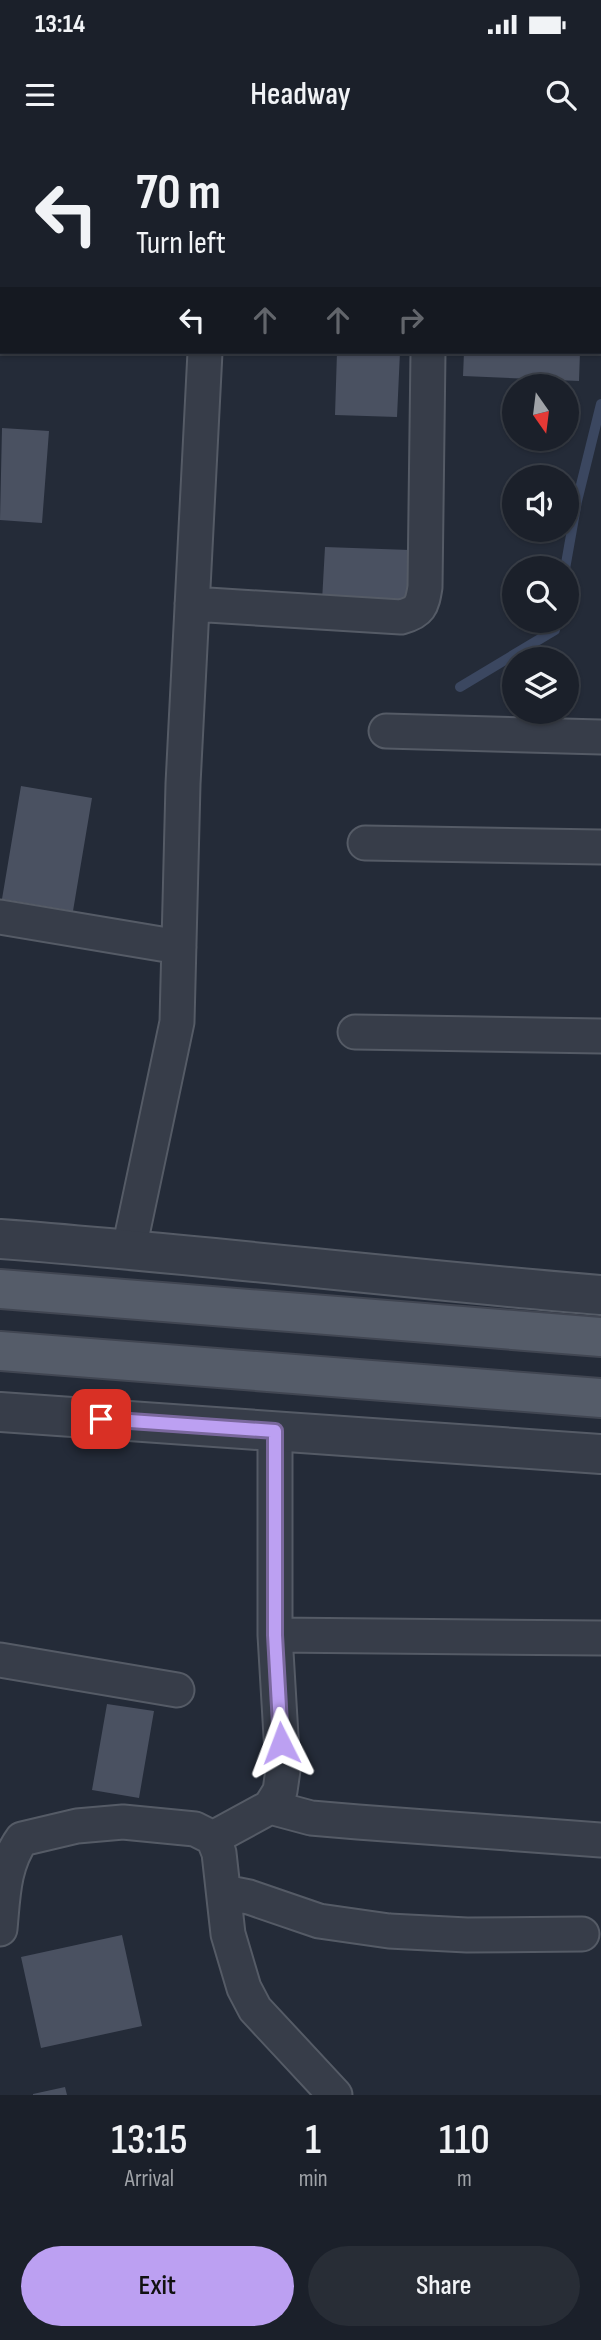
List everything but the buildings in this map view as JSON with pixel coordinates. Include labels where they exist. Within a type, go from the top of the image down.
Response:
[{"type":"main road","points":[[0,1289],[601,1337]]},
{"type":"main road","points":[[0,1351],[601,1398]]},
{"type":"street","points":[[129,1249],[177,1022],[183,784],[205,354]]},
{"type":"street","points":[[192,604],[401,617],[413,614],[418,609],[423,603],[425,587],[428,354]]},
{"type":"street","points":[[386,731],[601,737]]},
{"type":"street","points":[[365,843],[601,847]]},
{"type":"street","points":[[0,917],[179,947]]},
{"type":"street","points":[[355,1032],[601,1036]]},
{"type":"street","points":[[0,1239],[601,1295]]},
{"type":"street","points":[[0,1412],[601,1454]]},
{"type":"street","points":[[213,1838],[270,1807],[280,1791],[283,1770],[275,1635],[275,1431]]},
{"type":"street","points":[[275,1635],[601,1638]]},
{"type":"street","points":[[0,1660],[177,1690]]},
{"type":"street","points":[[270,1807],[311,1818],[601,1840]]},
{"type":"street","points":[[0,1929],[12,1853],[22,1839],[77,1826],[123,1822],[195,1829],[213,1838],[219,1853],[228,1934],[244,1988],[255,2009],[335,2095]]},
{"type":"street","points":[[223,1892],[249,1897],[319,1922],[389,1931],[467,1935],[582,1934]]},
{"type":"waterway","points":[[567,556],[577,501],[601,404]]},
{"type":"waterway","points":[[460,687],[550,633]]},
{"type":"route","points":[[101,1419],[275,1431],[275,1635],[281,1743]]}]
